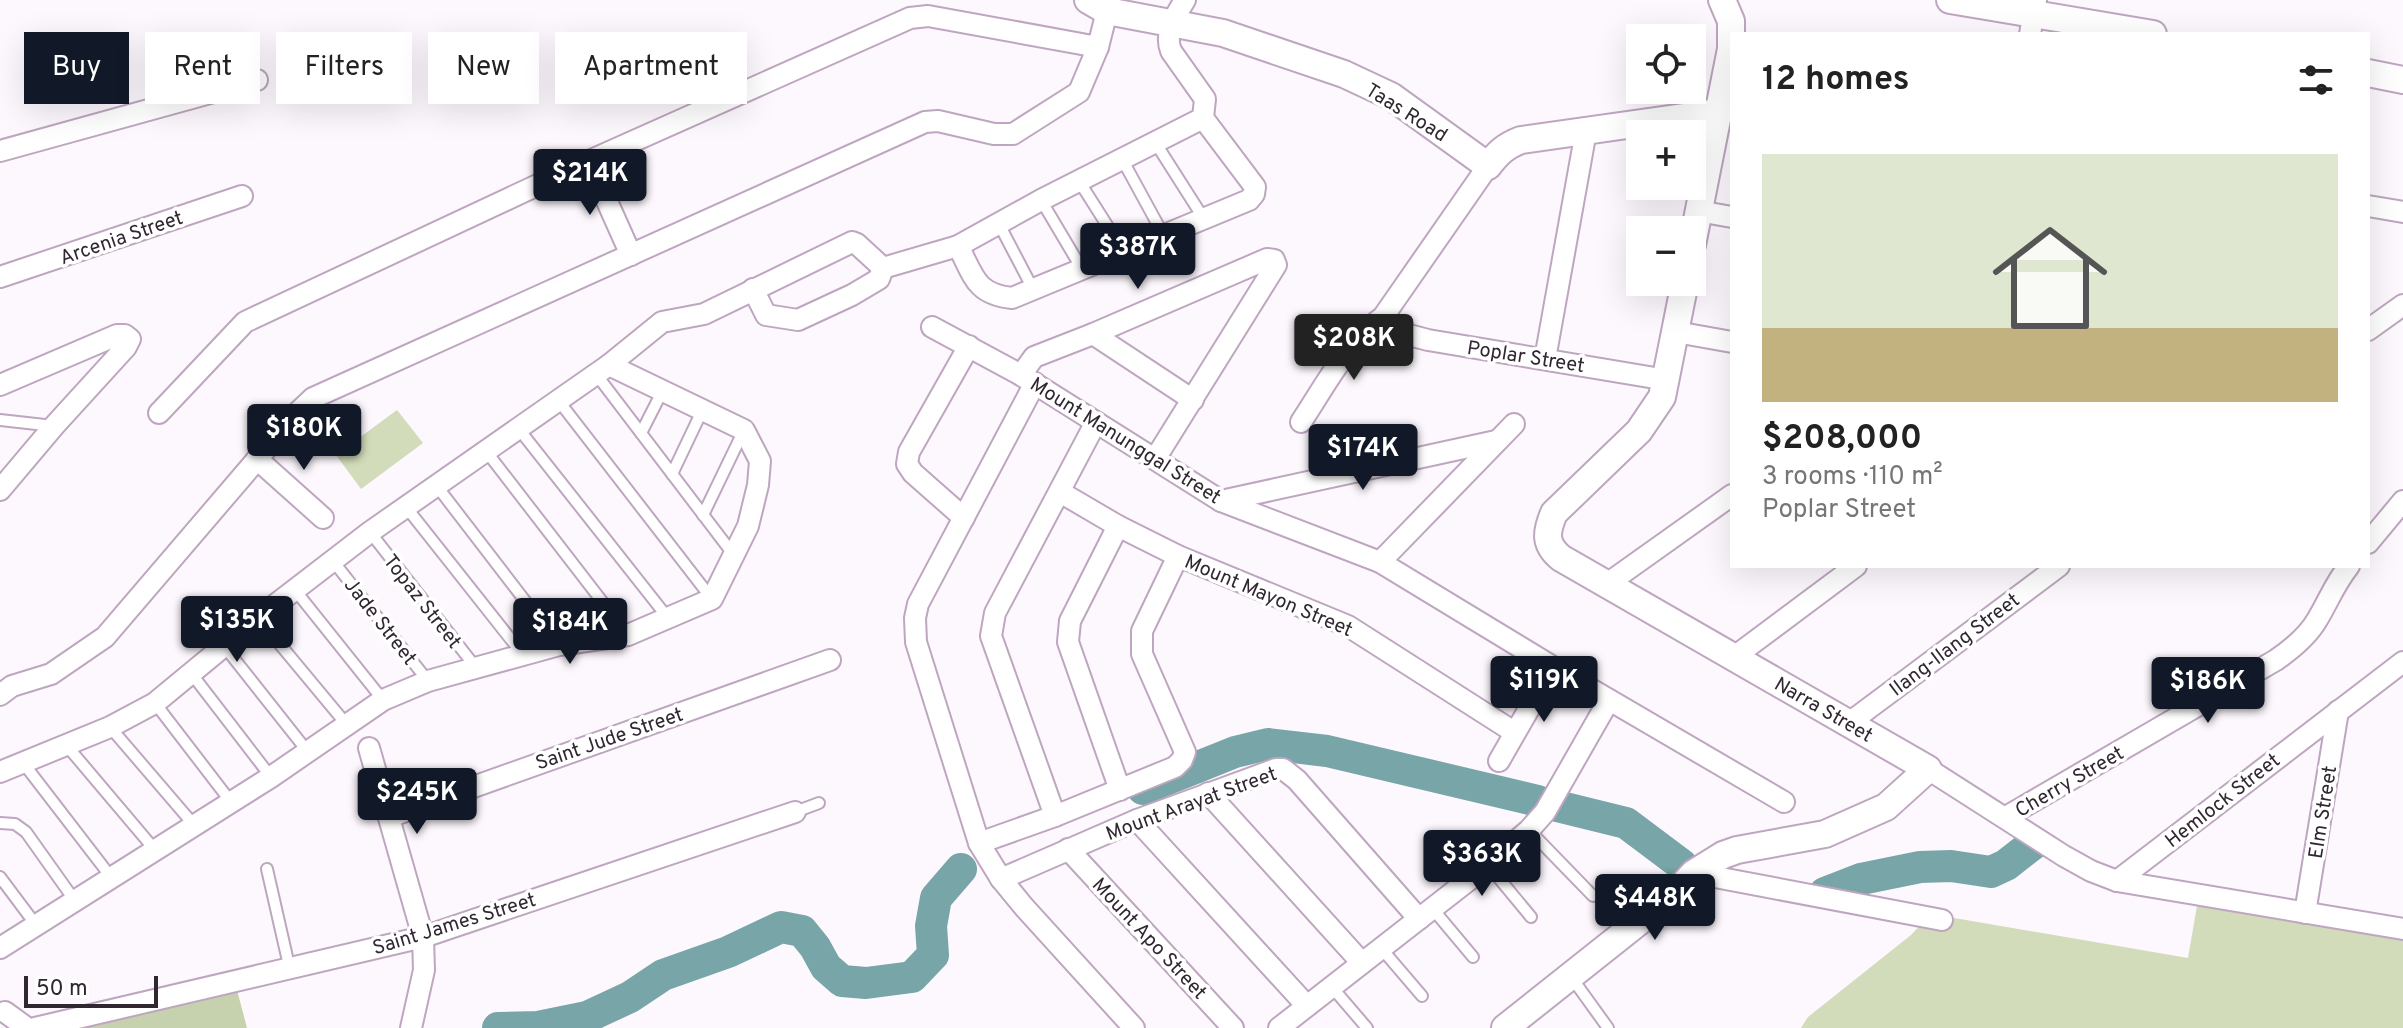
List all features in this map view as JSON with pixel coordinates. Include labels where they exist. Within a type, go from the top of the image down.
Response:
[{"type":"street","points":[[1722,0],[1731,21],[1731,32]]},
{"type":"street","points":[[1950,0],[2140,32]]},
{"type":"street","points":[[0,695],[12,686],[51,674],[105,637],[295,415],[313,398],[925,122],[938,121],[994,134],[1013,134],[1079,92],[1098,47],[1098,6]]},
{"type":"street","name":"Taas Road","points":[[1098,6],[1178,11],[1223,33],[1344,74],[1391,96],[1488,166]]},
{"type":"street","points":[[958,246],[980,287],[995,296],[1012,298],[1249,200],[1255,187],[1203,118],[1205,99],[1168,44],[1178,11]]},
{"type":"street","points":[[159,413],[245,322],[589,161],[910,18],[928,16],[1098,47]]},
{"type":"street","points":[[1697,216],[1730,54]]},
{"type":"street","points":[[2370,73],[2403,80]]},
{"type":"street","points":[[0,151],[170,104]]},
{"type":"street","points":[[1301,422],[1348,352],[1383,317],[1497,153],[1507,145],[1521,140],[1719,112]]},
{"type":"street","points":[[883,268],[958,246],[1203,118]]},
{"type":"street","points":[[1545,359],[1586,131]]},
{"type":"street","points":[[589,161],[631,255]]},
{"type":"street","name":"Arcenia Street","points":[[0,277],[242,196]]},
{"type":"street","points":[[2370,206],[2403,212]]},
{"type":"street","points":[[1698,211],[1730,217]]},
{"type":"street","points":[[0,772],[110,727],[155,703],[258,618],[370,532],[603,369],[662,322],[704,314],[852,242],[883,268]]},
{"type":"street","points":[[1134,1028],[1024,907],[1001,879],[979,843],[916,642],[915,618],[918,604],[964,518],[1028,379],[1034,357],[1267,259],[1274,260],[1276,265],[1155,459]]},
{"type":"street","points":[[753,289],[766,315],[798,320],[879,279],[883,268]]},
{"type":"street","name":"Narra Street","points":[[1682,296],[1662,397],[1646,422],[1554,513],[1547,538],[1551,550],[1928,769],[2091,871],[2117,881],[2403,929]]},
{"type":"street","points":[[2370,329],[2403,305]]},
{"type":"street","name":"Poplar Street","points":[[1383,317],[1409,335],[1428,340],[1667,380]]},
{"type":"street","name":"Mount Manunggal Street","points":[[932,327],[1028,379],[1221,501],[1380,562],[1784,802]]},
{"type":"street","points":[[1676,332],[1730,342]]},
{"type":"street","points":[[1093,334],[1193,400]]},
{"type":"street","points":[[0,385],[117,335],[129,336],[126,347],[14,466],[0,490]]},
{"type":"street","points":[[964,518],[913,473],[907,464],[909,452],[969,346]]},
{"type":"street","points":[[0,948],[271,777],[383,700],[428,681],[559,645],[628,635],[712,599],[748,526],[760,461],[744,430],[603,369]]},
{"type":"street","points":[[1055,816],[991,636],[995,613],[1096,422]]},
{"type":"street","points":[[1380,562],[1514,424]]},
{"type":"street","points":[[1221,501],[1496,441]]},
{"type":"street","points":[[257,459],[323,518]]},
{"type":"street","name":"Mount Mayon Street","points":[[1060,492],[1178,556],[1348,626],[1514,732]]},
{"type":"street","points":[[1607,584],[1730,496]]},
{"type":"street","points":[[2370,541],[2403,501]]},
{"type":"street","points":[[1118,526],[1070,621],[1068,642],[1120,790]]},
{"type":"street","points":[[979,843],[1120,790],[1175,767],[1182,760],[1185,752],[1142,654],[1142,631],[1178,556]]},
{"type":"street","points":[[1734,657],[1853,568]]},
{"type":"street","name":"Ilang-Ilang Street","points":[[1849,723],[2056,568]]},
{"type":"street","name":"Cherry Street","points":[[2006,817],[2296,646],[2315,623],[2347,568]]},
{"type":"street","name":"Saint Jude Street","points":[[389,817],[830,660]]},
{"type":"street","name":"Hemlock Street","points":[[2117,881],[2403,662]]},
{"type":"street","points":[[1499,761],[1553,667]]},
{"type":"street","points":[[1280,1028],[1529,830],[1545,812],[1609,700]]},
{"type":"street","name":"Elm Street","points":[[2305,913],[2338,711]]},
{"type":"street","points":[[369,748],[423,937],[424,970],[411,1028]]},
{"type":"street","name":"Mount Arayat Street","points":[[1001,879],[1137,820],[1283,769],[1425,913]]},
{"type":"street","points":[[1505,1028],[1675,893],[1709,861],[1737,850],[1825,834],[1886,807],[1928,769]]},
{"type":"street","points":[[1208,793],[1362,963]]},
{"type":"street","name":"Saint James Street","points":[[35,1028],[423,937],[795,812]]},
{"type":"street","points":[[1137,820],[1307,1006]]},
{"type":"street","name":"Mount Apo Street","points":[[1068,849],[1233,1028]]},
{"type":"street","points":[[1694,873],[1942,920]]},
{"type":"street","points":[[5,1012],[27,1028]]},
{"type":"lane","points":[[1155,142],[1204,219]]},
{"type":"lane","points":[[1122,159],[1164,236]]},
{"type":"lane","points":[[1079,181],[1124,252]]},
{"type":"lane","points":[[1041,200],[1082,269]]},
{"type":"lane","points":[[999,224],[1033,289]]},
{"type":"lane","points":[[603,369],[641,433],[734,554]]},
{"type":"lane","points":[[641,433],[662,392]]},
{"type":"lane","points":[[558,400],[712,599]]},
{"type":"lane","points":[[672,474],[702,411]]},
{"type":"lane","points":[[0,420],[54,426]]},
{"type":"lane","points":[[518,428],[669,619]]},
{"type":"lane","points":[[703,515],[744,430]]},
{"type":"lane","points":[[486,451],[628,635]]},
{"type":"lane","points":[[436,485],[559,645]]},
{"type":"lane","points":[[406,507],[524,656]]},
{"type":"lane","name":"Topaz Street","points":[[370,532],[477,669]]},
{"type":"lane","name":"Jade Street","points":[[333,561],[428,681]]},
{"type":"lane","points":[[295,590],[383,700]]},
{"type":"lane","points":[[258,618],[347,725]]},
{"type":"lane","points":[[224,646],[308,752]]},
{"type":"lane","points":[[191,673],[271,777]]},
{"type":"lane","points":[[155,703],[231,802]]},
{"type":"lane","points":[[110,727],[194,825]]},
{"type":"lane","points":[[67,746],[155,850]]},
{"type":"lane","points":[[24,764],[111,877]]},
{"type":"lane","name":"Saint James Street","points":[[795,812],[819,803]]},
{"type":"lane","points":[[0,823],[15,824],[26,832],[75,901]]},
{"type":"lane","points":[[1529,830],[1593,896]]},
{"type":"lane","points":[[1488,865],[1531,917]]},
{"type":"lane","points":[[267,869],[290,970]]},
{"type":"lane","points":[[0,877],[36,925]]},
{"type":"lane","points":[[1425,913],[1473,957]]},
{"type":"lane","points":[[1381,948],[1422,996]]},
{"type":"lane","points":[[1572,977],[1608,1028]]},
{"type":"lane","points":[[1331,986],[1367,1028]]},
{"type":"green space","points":[[397,410],[423,443],[361,489],[336,455]]},
{"type":"green space","points":[[2198,900],[2403,936],[2403,1028],[1801,1028],[1808,1017],[1911,935],[1931,914],[2188,958]]},
{"type":"green space","points":[[237,990],[247,1028],[66,1028]]},
{"type":"waterway","points":[[1143,789],[1235,752],[1268,744],[1327,751],[1538,801]]},
{"type":"waterway","points":[[1557,806],[1626,823],[1682,865]]},
{"type":"waterway","points":[[1825,893],[1861,879],[1920,867],[1951,866],[1991,872],[2006,865],[2033,844]]},
{"type":"waterway","points":[[498,1028],[538,1027],[587,1017],[630,997],[663,975],[728,952],[781,927],[802,931],[826,967],[842,981],[866,983],[912,977],[933,955],[931,926],[936,898],[961,869]]}]
